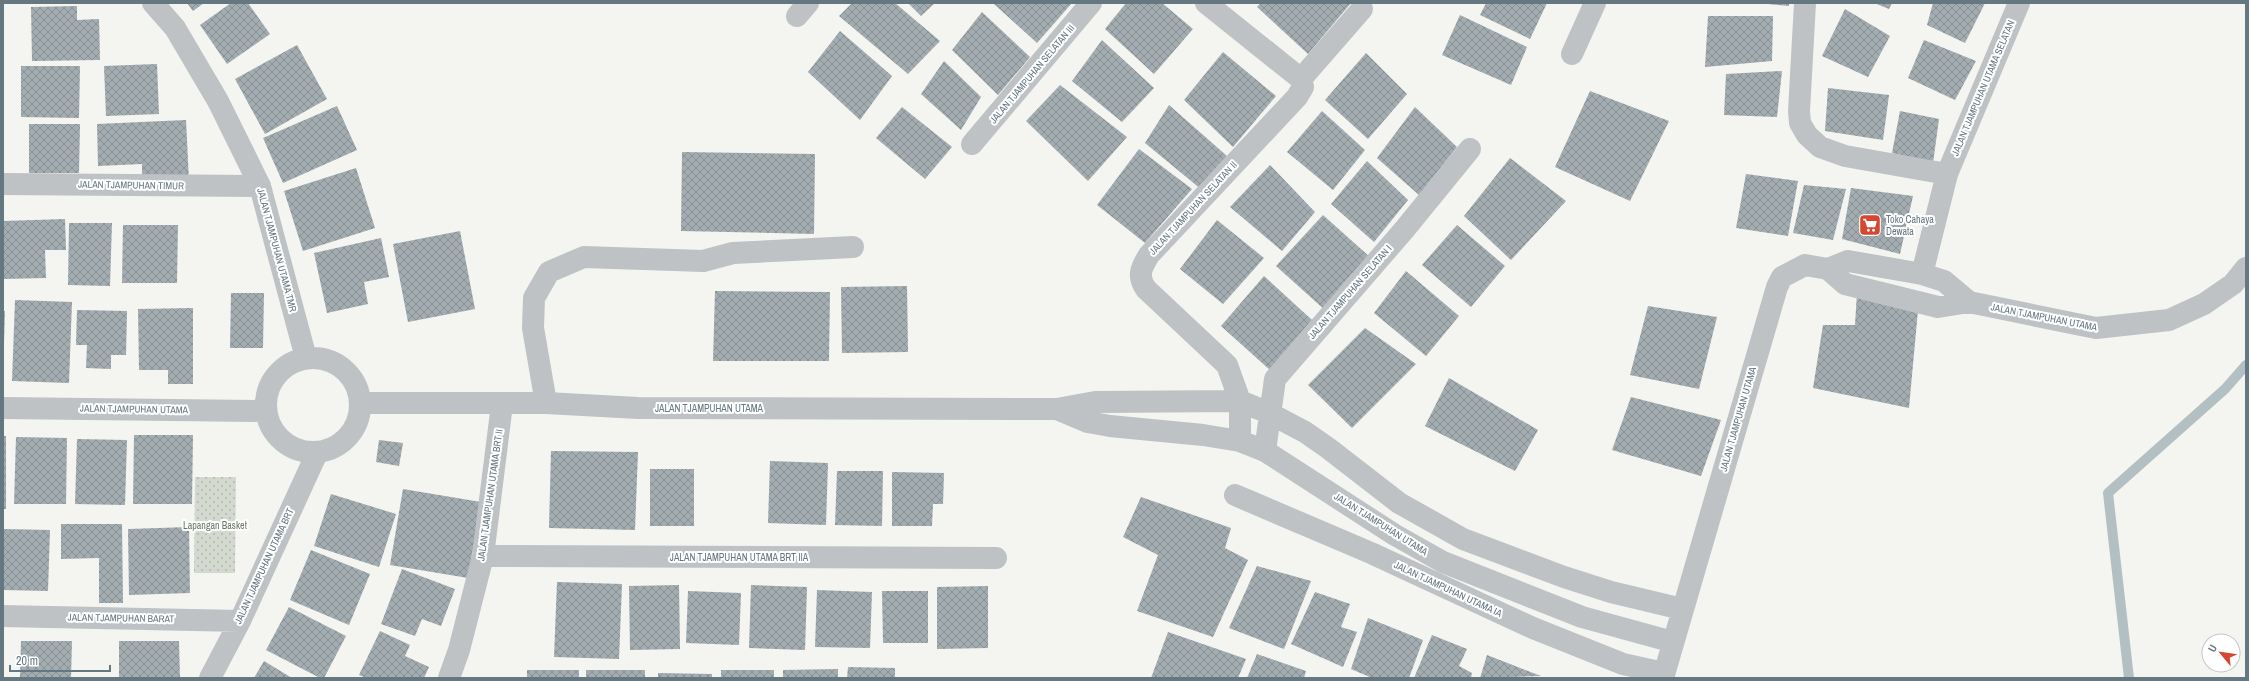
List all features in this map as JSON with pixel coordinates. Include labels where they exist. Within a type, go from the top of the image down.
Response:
[{"type":"street","name":"JALAN TJAMPUHAN UTAMA TMR","points":[[153,3],[175,28],[218,101],[260,186],[306,358]]},
{"type":"street","name":"JALAN TJAMPUHAN SELATAN III","points":[[972,144],[1092,3]]},
{"type":"street","points":[[1206,3],[1301,79]]},
{"type":"street","points":[[1572,54],[1595,3]]},
{"type":"street","points":[[1806,3],[1798,111],[1800,123],[1807,135],[1820,147],[1845,156],[1947,174]]},
{"type":"street","name":"JALAN TJAMPUHAN UTAMA SELATAN","points":[[1922,274],[1947,174],[2019,3]]},
{"type":"street","name":"JALAN TJAMPUHAN SELATAN II","points":[[1240,441],[1240,401],[1227,365],[1146,289],[1140,280],[1140,273],[1148,255],[1297,96],[1302,87],[1301,79],[1362,9]]},
{"type":"street","name":"JALAN TJAMPUHAN SELATAN I","points":[[1265,451],[1269,413],[1275,379],[1404,230],[1470,149]]},
{"type":"street","name":"JALAN TJAMPUHAN TIMUR","points":[[3,184],[260,186]]},
{"type":"street","points":[[546,403],[533,328],[534,298],[549,272],[584,257],[703,261],[733,253],[853,247]]},
{"type":"street","name":"JALAN TJAMPUHAN UTAMA","points":[[1828,269],[1848,261],[1922,274],[1944,281],[1969,302]]},
{"type":"street","name":"JALAN TJAMPUHAN UTAMA","points":[[1050,409],[1088,422],[1110,426],[1203,435],[1240,441],[1265,451],[1395,535],[1443,562],[1582,617],[1673,642],[1777,287],[1782,277],[1805,265],[1828,269],[1845,284],[1938,307],[1969,302],[2096,328],[2169,320],[2204,304],[2233,284],[2246,268]]},
{"type":"street","points":[[306,358],[322,358],[336,364],[349,374],[357,387],[360,403],[358,421],[349,437],[334,448],[317,453],[299,451],[283,442],[271,428],[266,412],[267,393],[275,376],[289,364],[306,358]]},
{"type":"street","name":"JALAN TJAMPUHAN UTAMA","points":[[360,403],[546,403],[638,408],[1050,409],[1096,402],[1240,401],[1269,413],[1328,448],[1399,503],[1463,539],[1564,577],[1611,592],[1682,609]]},
{"type":"street","name":"JALAN TJAMPUHAN UTAMA BRT II","points":[[449,678],[459,650],[483,556],[502,404]]},
{"type":"street","name":"JALAN TJAMPUHAN UTAMA","points":[[3,408],[266,412]]},
{"type":"street","name":"JALAN TJAMPUHAN UTAMA BRT","points":[[210,678],[240,621],[317,453]]},
{"type":"street","name":"JALAN TJAMPUHAN UTAMA IA","points":[[1235,495],[1371,553],[1533,628],[1623,664],[1664,676]]},
{"type":"street","name":"JALAN TJAMPUHAN UTAMA BRT IIA","points":[[483,556],[996,558]]},
{"type":"street","name":"JALAN TJAMPUHAN BARAT","points":[[3,616],[240,621]]},
{"type":"street","points":[[1664,676],[1673,642]]},
{"type":"green space","name":"Lapangan Basket","points":[[195,477],[236,477],[235,573],[194,573]]},
{"type":"building","points":[[187,3],[204,3],[193,11]]},
{"type":"building","points":[[231,3],[248,3],[270,34],[227,64],[200,25]]},
{"type":"building","points":[[852,3],[895,3],[940,41],[908,74],[839,16]]},
{"type":"building","points":[[908,3],[935,3],[921,16]]},
{"type":"building","points":[[1072,3],[1037,43],[994,4]]},
{"type":"building","points":[[1126,3],[1162,3],[1193,29],[1154,74],[1105,29]]},
{"type":"building","points":[[1261,3],[1351,3],[1308,54],[1257,7]]},
{"type":"building","points":[[1486,3],[1547,3],[1530,39],[1480,15]]},
{"type":"building","points":[[1758,3],[1789,3],[1789,6]]},
{"type":"building","points":[[1874,3],[1892,3],[1889,9]]},
{"type":"building","points":[[1933,3],[1985,3],[1965,43],[1927,25]]},
{"type":"building","points":[[77,6],[77,20],[99,19],[100,60],[32,61],[31,7]]},
{"type":"building","points":[[1845,9],[1890,36],[1868,77],[1822,56]]},
{"type":"building","points":[[982,12],[1030,57],[998,95],[952,50]]},
{"type":"building","points":[[1460,15],[1527,47],[1511,85],[1442,55]]},
{"type":"building","points":[[1708,16],[1773,16],[1772,61],[1705,67]]},
{"type":"building","points":[[840,31],[892,76],[860,120],[808,72]]},
{"type":"building","points":[[1102,40],[1154,88],[1122,122],[1072,81]]},
{"type":"building","points":[[1924,40],[1976,61],[1955,100],[1908,78]]},
{"type":"building","points":[[297,45],[327,99],[265,134],[235,79]]},
{"type":"building","points":[[1223,52],[1276,96],[1233,147],[1184,100]]},
{"type":"building","points":[[1366,53],[1407,94],[1368,139],[1325,100]]},
{"type":"building","points":[[944,61],[981,97],[961,130],[921,94]]},
{"type":"building","points":[[157,64],[159,114],[106,116],[104,66]]},
{"type":"building","points":[[21,66],[80,66],[79,118],[21,117]]},
{"type":"building","points":[[1782,71],[1777,117],[1724,115],[1726,74]]},
{"type":"building","points":[[1060,85],[1127,137],[1088,181],[1026,121]]},
{"type":"building","points":[[1828,88],[1889,95],[1883,140],[1825,131]]},
{"type":"building","points":[[1590,91],[1669,121],[1630,201],[1555,167]]},
{"type":"building","points":[[1169,105],[1227,156],[1202,190],[1145,143]]},
{"type":"building","points":[[337,106],[357,150],[283,183],[263,138]]},
{"type":"building","points":[[902,107],[952,147],[925,179],[876,138]]},
{"type":"building","points":[[1415,107],[1457,147],[1419,195],[1377,158]]},
{"type":"building","points":[[1322,111],[1365,150],[1333,190],[1287,152]]},
{"type":"building","points":[[1900,111],[1939,119],[1933,163],[1892,153]]},
{"type":"building","points":[[186,120],[189,181],[142,183],[142,164],[98,166],[97,124]]},
{"type":"building","points":[[29,124],[80,124],[79,173],[29,173]]},
{"type":"building","points":[[1139,149],[1192,189],[1145,243],[1097,205]]},
{"type":"building","points":[[682,152],[815,154],[814,234],[681,231]]},
{"type":"building","points":[[1510,158],[1566,201],[1511,260],[1464,216]]},
{"type":"building","points":[[1367,161],[1408,200],[1374,242],[1331,204]]},
{"type":"building","points":[[1270,165],[1315,212],[1282,251],[1230,207]]},
{"type":"building","points":[[356,168],[375,228],[303,251],[284,191]]},
{"type":"building","points":[[1746,174],[1798,181],[1788,236],[1736,228]]},
{"type":"building","points":[[1804,185],[1846,189],[1833,240],[1793,233]]},
{"type":"building","points":[[1851,188],[1913,196],[1900,254],[1842,239]]},
{"type":"building","points":[[1323,215],[1371,258],[1326,311],[1276,266]]},
{"type":"building","points":[[65,219],[66,250],[45,250],[46,278],[3,279],[3,221]]},
{"type":"building","points":[[1217,220],[1264,258],[1223,304],[1180,269]]},
{"type":"building","points":[[69,223],[112,223],[110,286],[68,285]]},
{"type":"building","points":[[123,225],[178,225],[177,283],[122,283]]},
{"type":"building","points":[[1457,225],[1505,266],[1471,307],[1422,265]]},
{"type":"building","points":[[460,231],[475,309],[408,322],[393,244]]},
{"type":"building","points":[[381,238],[389,277],[364,282],[368,304],[327,313],[314,253]]},
{"type":"building","points":[[1406,271],[1459,316],[1426,356],[1374,313]]},
{"type":"building","points":[[1264,276],[1312,320],[1271,371],[1221,326]]},
{"type":"building","points":[[907,286],[908,352],[842,353],[841,287]]},
{"type":"building","points":[[715,291],[830,292],[829,361],[713,361]]},
{"type":"building","points":[[231,293],[264,293],[263,348],[230,348]]},
{"type":"building","points":[[1857,293],[1918,310],[1909,408],[1813,388],[1823,325],[1855,325]]},
{"type":"building","points":[[15,300],[72,302],[69,383],[12,381]]},
{"type":"building","points":[[1648,306],[1717,317],[1699,389],[1630,375]]},
{"type":"building","points":[[193,308],[193,384],[168,384],[168,370],[139,370],[138,309]]},
{"type":"building","points":[[77,310],[127,311],[126,355],[111,355],[111,369],[86,368],[87,345],[76,345]]},
{"type":"building","points":[[3,311],[5,311],[4,343],[3,343]]},
{"type":"building","points":[[1365,328],[1416,364],[1352,428],[1308,385]]},
{"type":"building","points":[[1449,378],[1538,430],[1515,471],[1425,426]]},
{"type":"building","points":[[1631,397],[1721,420],[1701,476],[1612,450]]},
{"type":"building","points":[[134,435],[193,435],[192,504],[133,504]]},
{"type":"building","points":[[3,436],[6,436],[6,509],[3,509]]},
{"type":"building","points":[[16,437],[67,438],[66,504],[14,504]]},
{"type":"building","points":[[77,439],[127,440],[125,505],[75,504]]},
{"type":"building","points":[[379,440],[403,443],[399,466],[376,462]]},
{"type":"building","points":[[551,451],[638,452],[635,530],[549,528]]},
{"type":"building","points":[[770,461],[828,463],[826,525],[768,523]]},
{"type":"building","points":[[650,469],[694,469],[694,526],[650,526]]},
{"type":"building","points":[[837,471],[883,471],[882,526],[835,525]]},
{"type":"building","points":[[892,472],[944,473],[943,504],[933,504],[932,526],[892,526]]},
{"type":"building","points":[[403,489],[481,502],[468,578],[390,565]]},
{"type":"building","points":[[331,494],[396,514],[379,567],[314,546]]},
{"type":"building","points":[[1141,497],[1231,528],[1225,548],[1248,560],[1213,637],[1137,611],[1158,555],[1123,537]]},
{"type":"building","points":[[61,524],[122,524],[123,603],[99,603],[99,558],[61,559]]},
{"type":"building","points":[[189,527],[190,593],[129,595],[128,529]]},
{"type":"building","points":[[4,529],[50,530],[48,591],[3,590]]},
{"type":"building","points":[[311,550],[370,574],[349,625],[290,600]]},
{"type":"building","points":[[1257,566],[1311,581],[1284,649],[1229,628]]},
{"type":"building","points":[[402,569],[455,589],[441,626],[422,619],[415,636],[381,624]]},
{"type":"building","points":[[557,582],[622,584],[619,659],[554,657]]},
{"type":"building","points":[[679,585],[680,649],[630,650],[629,586]]},
{"type":"building","points":[[751,585],[807,587],[805,650],[749,648]]},
{"type":"building","points":[[988,586],[988,648],[937,649],[937,587]]},
{"type":"building","points":[[817,590],[872,592],[870,648],[815,647]]},
{"type":"building","points":[[688,591],[741,593],[739,645],[686,643]]},
{"type":"building","points":[[882,591],[928,591],[928,643],[883,643]]},
{"type":"building","points":[[1315,592],[1350,604],[1341,627],[1357,632],[1343,667],[1291,644]]},
{"type":"building","points":[[289,607],[346,636],[324,678],[320,678],[266,650]]},
{"type":"building","points":[[1368,618],[1423,640],[1409,678],[1372,678],[1351,669]]},
{"type":"building","points":[[380,631],[410,645],[405,656],[429,667],[424,678],[367,678],[359,675]]},
{"type":"building","points":[[1168,632],[1246,659],[1238,678],[1151,678]]},
{"type":"building","points":[[1432,635],[1467,649],[1459,666],[1472,673],[1471,678],[1414,678]]},
{"type":"building","points":[[21,641],[72,641],[71,678],[20,678]]},
{"type":"building","points":[[119,641],[179,641],[180,678],[119,678]]},
{"type":"building","points":[[1257,654],[1306,671],[1304,678],[1247,678]]},
{"type":"building","points":[[1487,655],[1541,676],[1480,678]]},
{"type":"building","points":[[264,661],[292,678],[254,678]]},
{"type":"building","points":[[848,667],[895,668],[895,678],[847,678]]},
{"type":"building","points":[[838,669],[838,678],[783,678],[783,670]]},
{"type":"building","points":[[527,670],[579,670],[579,678],[527,678]]},
{"type":"building","points":[[586,670],[645,670],[645,678],[586,678]]},
{"type":"building","points":[[721,670],[774,670],[774,678],[721,678]]},
{"type":"building","points":[[658,673],[712,674],[712,678],[658,678]]},
{"type":"waterway","points":[[2129,678],[2108,493],[2225,389],[2246,365]]},
{"type":"place","name":"Toko Cahaya Dewata","points":[[1870,225]]}]
